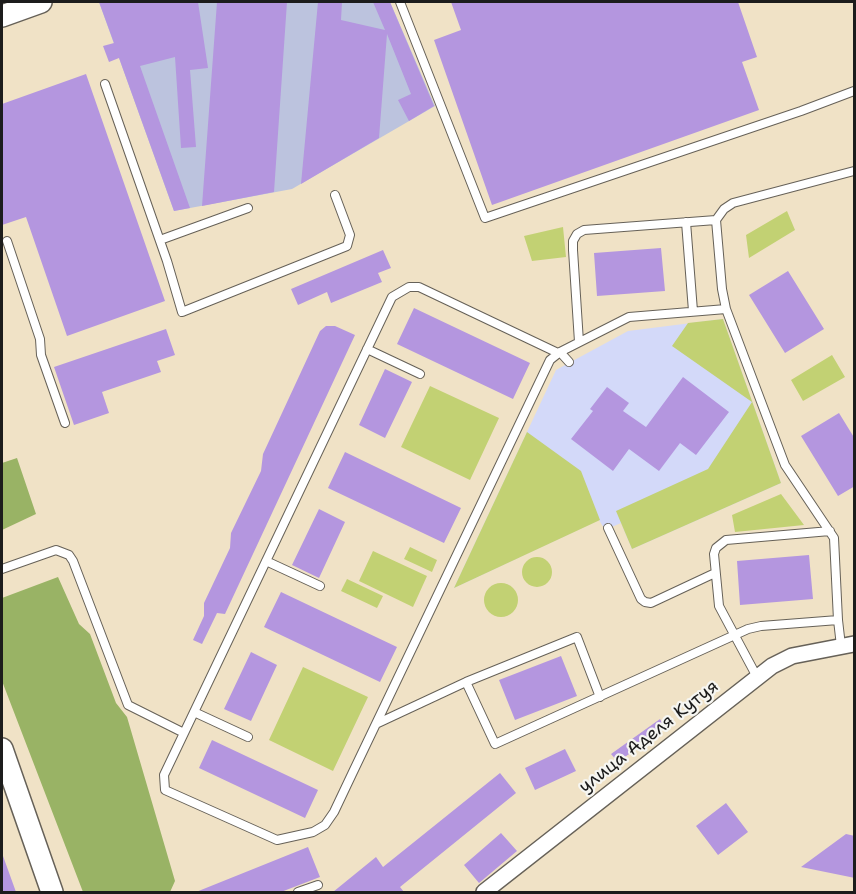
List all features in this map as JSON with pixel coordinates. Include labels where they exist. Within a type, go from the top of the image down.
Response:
[{"type":"street","points":[[2,16],[41,2]]},
{"type":"street","name":"улица Аделя Кутуя","points":[[484,892],[757,677],[792,656],[848,645]]},
{"type":"street","points":[[2,749],[52,892]]},
{"type":"lane","points":[[400,2],[486,218],[855,91]]},
{"type":"lane","points":[[105,84],[160,240],[182,312],[346,246],[350,235],[335,195]]},
{"type":"lane","points":[[848,645],[838,620],[835,542],[830,531],[784,465],[726,309],[716,220],[724,209],[733,203],[855,171]]},
{"type":"lane","points":[[160,240],[248,208]]},
{"type":"lane","points":[[579,342],[573,250],[573,242],[577,234],[584,230],[716,220]]},
{"type":"lane","points":[[686,222],[693,311]]},
{"type":"lane","points":[[7,241],[40,339],[41,355],[65,423]]},
{"type":"lane","points":[[569,362],[559,352],[416,286],[397,293],[390,300],[164,775],[165,790],[278,840],[321,828],[330,819],[550,360],[559,352],[629,317],[726,309]]},
{"type":"lane","points":[[367,349],[420,374]]},
{"type":"lane","points":[[608,528],[641,599],[645,602],[651,603],[715,573]]},
{"type":"lane","points":[[757,677],[719,606],[715,551],[719,543],[726,540],[830,531]]},
{"type":"lane","points":[[2,569],[56,550],[69,555],[128,705],[184,733]]},
{"type":"lane","points":[[266,561],[320,586]]},
{"type":"lane","points":[[466,682],[495,744],[748,629],[838,620]]},
{"type":"lane","points":[[376,724],[466,682],[577,638],[600,697]]},
{"type":"lane","points":[[195,712],[248,737]]},
{"type":"lane","points":[[297,892],[318,885]]},
{"type":"shaded area","points":[[99,2],[390,2],[435,106],[292,189],[174,211]]},
{"type":"shaded area","points":[[723,319],[781,483],[632,549],[621,523],[605,530],[599,520],[454,588],[556,370],[628,331]]},
{"type":"green space","points":[[787,211],[795,230],[749,258],[746,235]]},
{"type":"green space","points":[[563,227],[566,257],[532,261],[524,236]]},
{"type":"green space","points":[[723,319],[781,483],[632,549],[616,511],[708,469],[752,402],[672,346],[688,323]]},
{"type":"green space","points":[[832,355],[845,377],[803,401],[791,380]]},
{"type":"green space","points":[[430,386],[499,418],[470,480],[401,447]]},
{"type":"green space","points":[[527,432],[581,471],[600,520],[454,588]]},
{"type":"green space","points":[[17,458],[36,514],[2,530],[2,463]]},
{"type":"green space","points":[[781,494],[804,525],[735,532],[732,515]]},
{"type":"green space","points":[[410,547],[437,560],[432,572],[404,559]]},
{"type":"green space","points":[[373,551],[427,576],[413,607],[359,581]]},
{"type":"green space","points":[[537,557],[548,561],[552,572],[548,583],[537,587],[526,583],[522,572],[526,561]]},
{"type":"green space","points":[[58,577],[79,624],[90,634],[116,703],[127,717],[175,881],[170,892],[83,892],[2,681],[2,598]]},
{"type":"green space","points":[[347,579],[383,596],[377,608],[341,591]]},
{"type":"green space","points":[[501,583],[513,588],[518,600],[513,612],[501,617],[489,612],[484,600],[489,588]]},
{"type":"green space","points":[[303,667],[368,697],[333,771],[269,740]]},
{"type":"building","points":[[99,2],[198,2],[208,68],[190,70],[196,147],[181,148],[175,57],[140,66],[190,208],[174,211],[119,58],[109,62],[103,46],[114,43]]},
{"type":"building","points":[[217,2],[287,2],[274,192],[202,206]]},
{"type":"building","points":[[318,2],[342,2],[341,20],[385,30],[373,2],[390,2],[434,106],[409,121],[398,100],[411,94],[387,34],[379,138],[301,184]]},
{"type":"building","points":[[451,2],[738,2],[757,57],[742,62],[759,110],[492,205],[434,40],[461,30]]},
{"type":"building","points":[[86,74],[165,301],[67,336],[26,217],[2,225],[2,104]]},
{"type":"building","points":[[661,248],[665,291],[597,296],[594,253]]},
{"type":"building","points":[[383,250],[391,268],[378,273],[382,282],[331,303],[327,292],[298,305],[291,289]]},
{"type":"building","points":[[788,271],[824,329],[785,353],[749,295]]},
{"type":"building","points":[[414,308],[530,363],[513,399],[397,344]]},
{"type":"building","points":[[326,326],[335,326],[355,335],[225,614],[217,613],[202,644],[193,640],[204,616],[204,603],[230,548],[231,533],[261,471],[263,454],[320,331]]},
{"type":"building","points":[[166,329],[175,355],[157,361],[161,372],[102,392],[109,413],[74,425],[54,367]]},
{"type":"building","points":[[385,369],[412,382],[385,438],[359,425]]},
{"type":"building","points":[[683,377],[729,412],[696,455],[680,443],[659,471],[629,449],[613,471],[571,439],[593,411],[590,409],[607,387],[629,403],[623,411],[646,427]]},
{"type":"building","points":[[839,413],[855,439],[855,486],[838,496],[801,436]]},
{"type":"building","points":[[345,452],[461,508],[444,543],[328,488]]},
{"type":"building","points":[[319,509],[345,522],[319,578],[292,565]]},
{"type":"building","points":[[809,555],[813,599],[740,605],[737,561]]},
{"type":"building","points":[[281,592],[397,647],[380,682],[264,627]]},
{"type":"building","points":[[251,652],[277,665],[251,721],[224,709]]},
{"type":"building","points":[[561,656],[577,696],[515,720],[499,680]]},
{"type":"building","points":[[660,719],[665,728],[618,762],[611,754]]},
{"type":"building","points":[[212,740],[318,790],[305,818],[199,768]]},
{"type":"building","points":[[565,749],[576,771],[535,790],[525,768]]},
{"type":"building","points":[[500,773],[516,793],[400,887],[404,892],[333,892],[376,857],[383,867]]},
{"type":"building","points":[[726,803],[748,832],[718,855],[696,826]]},
{"type":"building","points":[[501,833],[517,851],[479,883],[464,865]]},
{"type":"building","points":[[846,834],[855,836],[855,878],[801,867]]},
{"type":"building","points":[[308,847],[320,877],[281,892],[196,892]]},
{"type":"building","points":[[3,856],[16,892],[2,892]]}]
